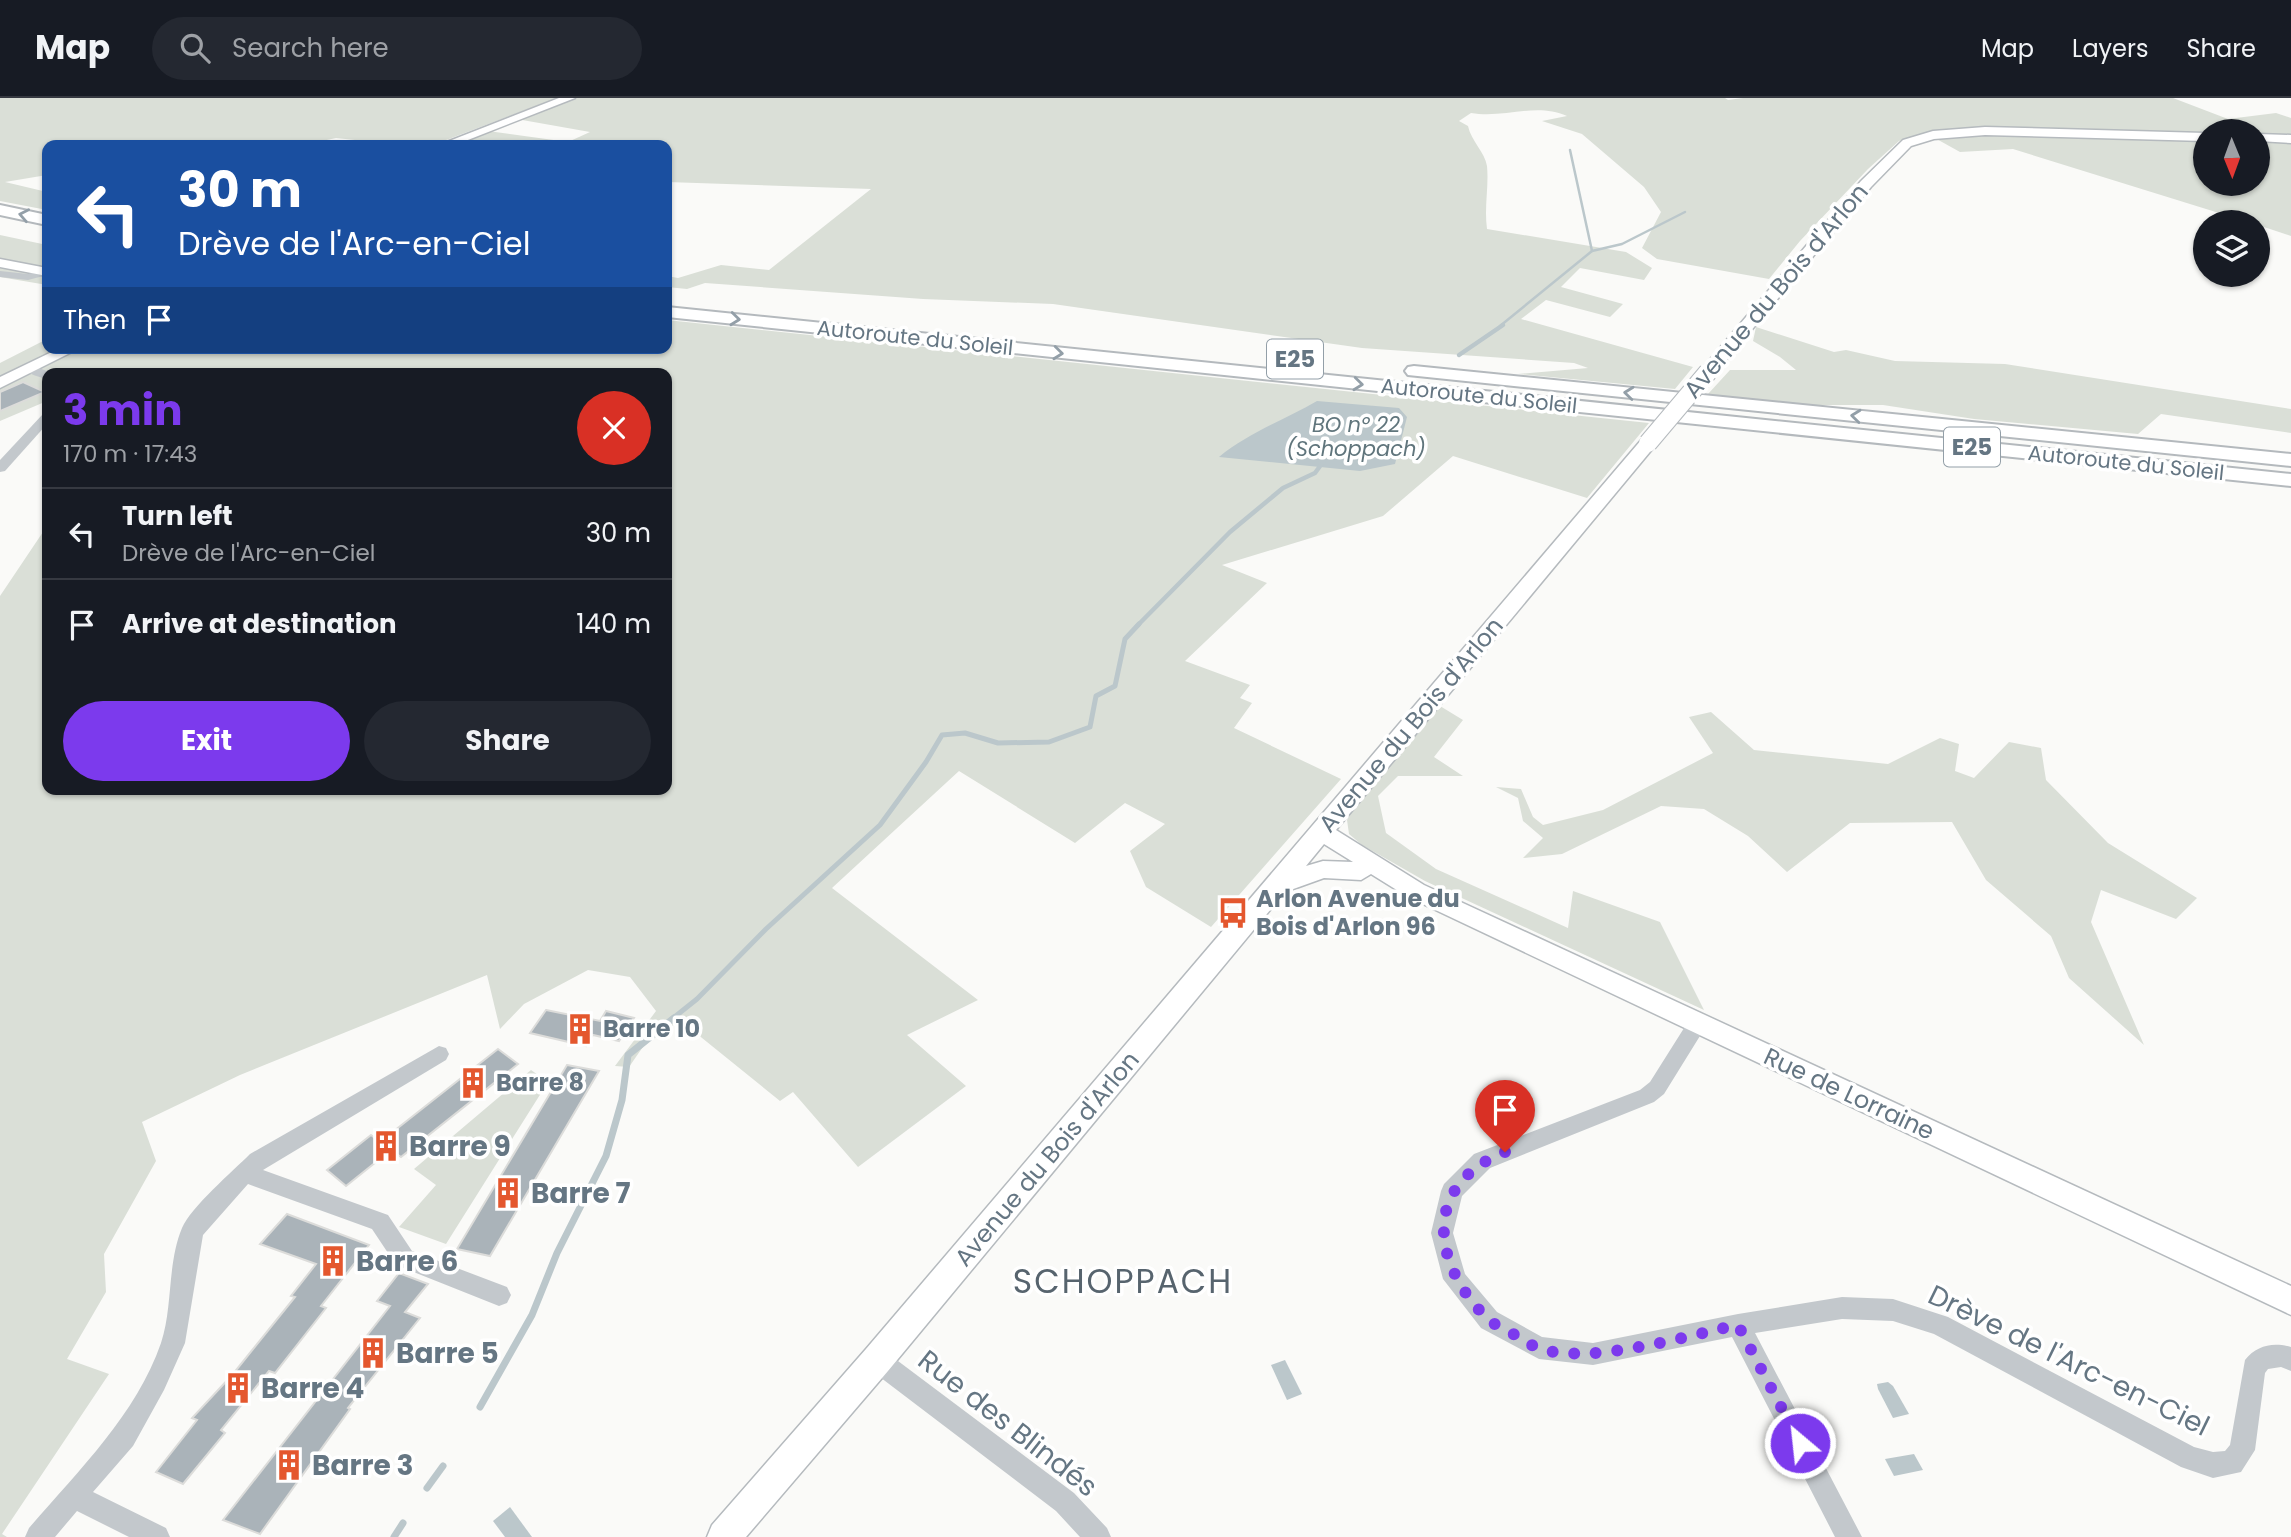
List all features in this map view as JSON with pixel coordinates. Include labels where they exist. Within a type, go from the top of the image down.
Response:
[{"type":"highway","points":[[0,210],[42,219]]},
{"type":"highway","name":"Autoroute du Soleil","points":[[672,297],[2291,460]]},
{"type":"highway","name":"Autoroute du Soleil","points":[[672,313],[2291,480]]},
{"type":"highway","points":[[2216,472],[2291,488]]},
{"type":"main road","points":[[458,140],[569,98]]},
{"type":"main road","name":"Avenue du Bois d'Arlon","points":[[724,1537],[877,1360],[1866,184],[1907,143],[1933,135],[1985,131],[2193,137]]},
{"type":"main road","points":[[2270,138],[2291,139]]},
{"type":"main road","points":[[0,263],[42,271]]},
{"type":"main road","points":[[0,383],[61,354]]},
{"type":"main road","name":"Rue de Lorraine","points":[[1317,836],[1361,871]]},
{"type":"main road","name":"Rue de Lorraine","points":[[1317,836],[1406,886],[2291,1301]]},
{"type":"main road","name":"Rue de Lorraine","points":[[1275,887],[1323,870],[1361,871],[1406,886]]},
{"type":"street","points":[[0,274],[29,277],[42,273]]},
{"type":"street","points":[[31,369],[42,373]]},
{"type":"street","points":[[0,468],[42,423]]},
{"type":"street","name":"Drève de l'Arc-en-Ciel","points":[[1698,1023],[1657,1088],[1647,1096],[1482,1161],[1452,1191],[1442,1233],[1455,1279],[1489,1320],[1539,1348],[1593,1354],[1842,1307],[1893,1310],[1940,1325],[2190,1458],[2213,1465],[2232,1463],[2242,1450],[2254,1368],[2262,1358],[2281,1356],[2291,1359]]},
{"type":"street","points":[[38,1537],[124,1437],[166,1358],[173,1343],[192,1231],[257,1161],[439,1054]]},
{"type":"street","points":[[245,1173],[380,1223],[404,1258],[499,1295]]},
{"type":"street","points":[[1738,1325],[1849,1537]]},
{"type":"street","name":"Rue des Blindés","points":[[877,1360],[1065,1502],[1098,1537]]},
{"type":"street","points":[[73,1496],[157,1537]]},
{"type":"shaded area","points":[[0,98],[557,98],[446,140],[42,140],[42,176],[5,182],[42,191],[42,209],[0,201]]},
{"type":"shaded area","points":[[569,98],[2173,98],[2228,119],[2193,119],[2193,134],[1954,129],[1925,133],[1899,141],[1868,169],[1800,241],[1769,279],[1657,259],[1642,248],[1661,212],[1644,187],[1582,134],[1542,121],[1567,116],[1531,110],[1495,114],[1471,113],[1459,121],[1468,126],[1486,161],[1487,229],[1626,252],[1652,268],[1644,280],[1580,268],[1561,287],[1623,304],[1610,317],[1546,300],[1521,319],[1693,367],[1675,389],[1518,374],[1588,368],[1574,363],[1362,348],[1053,304],[923,299],[705,283],[687,289],[672,288],[672,277],[678,278],[721,265],[769,270],[871,189],[672,182],[672,140],[572,140],[590,132],[511,118]]},
{"type":"shaded area","points":[[2276,113],[2291,118],[2291,137],[2270,136],[2270,119],[2228,119]]},
{"type":"shaded area","points":[[488,131],[553,140],[469,140]]},
{"type":"shaded area","points":[[1981,133],[2193,139],[2193,196],[2270,196],[2270,141],[2291,142],[2291,236],[2270,229],[2270,210],[2209,210],[2013,149],[1960,152],[1933,137]]},
{"type":"shaded area","points":[[0,235],[42,244],[42,284],[0,277]]},
{"type":"shaded area","points":[[672,321],[1649,423],[1587,498],[1453,456],[1383,516],[1222,565],[1267,583],[1185,661],[1250,685],[1240,698],[1252,703],[1234,728],[1341,779],[1211,927],[1146,887],[1130,851],[1165,824],[1125,803],[1075,843],[959,771],[832,888],[978,1000],[907,1035],[966,1086],[858,1167],[793,1092],[780,1101],[681,1021],[647,1041],[629,1067],[615,1066],[656,1011],[630,977],[588,970],[524,1004],[500,1029],[487,975],[240,1075],[142,1122],[156,1161],[104,1254],[106,1292],[67,1359],[109,1374],[2,1534],[7,1537],[0,1537],[0,596],[42,533],[42,795],[672,795],[672,368],[42,368],[42,403],[0,421],[0,363],[42,342],[42,354],[672,354]]},
{"type":"shaded area","points":[[1756,327],[1834,352],[1846,350],[1895,361],[2005,364],[2291,409],[2291,433],[2161,414],[2138,434],[1974,419],[1883,405],[1800,405],[1708,394],[1730,370],[1796,370],[1753,341]]},
{"type":"shaded area","points":[[1440,706],[1463,720],[1434,757],[1463,776],[1398,776],[1378,796],[1386,833],[1436,869],[1568,928],[1573,891],[1660,922],[1704,1010],[1425,881],[1362,845],[1349,834],[1347,820],[1355,805]]},
{"type":"shaded area","points":[[1711,712],[1754,750],[1888,764],[1940,738],[1959,744],[1955,771],[1974,778],[2009,742],[2041,748],[2046,780],[2108,843],[2197,898],[2176,919],[2101,890],[2091,922],[2144,1045],[2069,978],[2051,936],[1986,880],[1952,822],[1850,823],[1787,872],[1748,836],[1704,809],[1661,806],[1562,854],[1523,858],[1543,838],[1523,821],[1518,798],[1496,787],[1521,789],[1533,817],[1543,825],[1603,810],[1713,753],[1689,717]]},
{"type":"shaded area","points":[[531,1070],[548,1082],[446,1244],[399,1227],[436,1185],[414,1169]]},
{"type":"water","name":"BO n° 22 (Schoppach)","points":[[1317,401],[1399,408],[1407,417],[1395,464],[1360,471],[1219,457],[1254,434]]},
{"type":"water","points":[[1285,1360],[1302,1394],[1287,1400],[1271,1365]]},
{"type":"water","points":[[1888,1382],[1909,1414],[1893,1418],[1877,1384]]},
{"type":"water","points":[[1914,1454],[1923,1470],[1894,1476],[1885,1459]]},
{"type":"water","points":[[510,1507],[532,1537],[505,1537],[493,1521]]},
{"type":"building","points":[[23,382],[42,391],[42,393],[0,411],[0,392]]},
{"type":"building","name":"Barre 10","points":[[546,1010],[600,1021],[606,1011],[634,1018],[619,1041],[593,1035],[586,1046],[530,1033]]},
{"type":"building","points":[[498,1049],[518,1064],[401,1157],[391,1150],[346,1186],[327,1170],[371,1135],[380,1142]]},
{"type":"building","name":"Barre 7","points":[[567,1065],[599,1071],[490,1256],[457,1249]]},
{"type":"building","points":[[287,1214],[369,1245],[321,1306],[326,1308],[275,1373],[269,1371],[221,1430],[225,1433],[183,1484],[156,1472],[197,1420],[192,1418],[233,1374],[295,1297],[291,1296],[316,1264],[260,1244]]},
{"type":"building","points":[[399,1273],[428,1284],[405,1312],[420,1318],[348,1408],[350,1409],[260,1534],[223,1520],[390,1306],[377,1301]]},
{"type":"waterway","points":[[1570,150],[1592,251]]},
{"type":"waterway","points":[[1592,251],[1622,244],[1685,212]]},
{"type":"waterway","points":[[1500,326],[1592,251]]},
{"type":"waterway","points":[[1459,355],[1503,325]]},
{"type":"waterway","points":[[1137,626],[1230,532],[1283,488],[1315,473],[1323,462]]},
{"type":"waterway","points":[[672,1019],[697,999],[766,929],[880,825],[926,762],[942,735],[965,733],[998,743],[1049,742],[1090,727],[1096,696],[1115,686],[1125,639],[1139,624]]},
{"type":"waterway","points":[[480,1407],[532,1315],[557,1253],[606,1156],[622,1100],[628,1055],[674,1018]]},
{"type":"waterway","points":[[427,1488],[443,1466]]},
{"type":"waterway","points":[[394,1537],[403,1523]]},
{"type":"place","name":"Arlon Avenue du Bois d'Arlon 96","points":[[1233,913]]},
{"type":"place","name":"Barre 10","points":[[580,1029]]},
{"type":"place","name":"Barre 8","points":[[473,1083]]},
{"type":"place","name":"Barre 9","points":[[386,1146]]},
{"type":"place","name":"Barre 7","points":[[508,1193]]},
{"type":"place","name":"Barre 6","points":[[333,1261]]},
{"type":"place","name":"Barre 5","points":[[373,1353]]},
{"type":"place","name":"Barre 4","points":[[238,1388]]},
{"type":"place","name":"Barre 3","points":[[289,1465]]},
{"type":"district","name":"SCHOPPACH","points":[[1123,1281]]},
{"type":"route","points":[[1505,1152],[1482,1161],[1452,1191],[1442,1233],[1455,1279],[1489,1320],[1539,1348],[1593,1354],[1738,1325],[1800,1443]]}]
